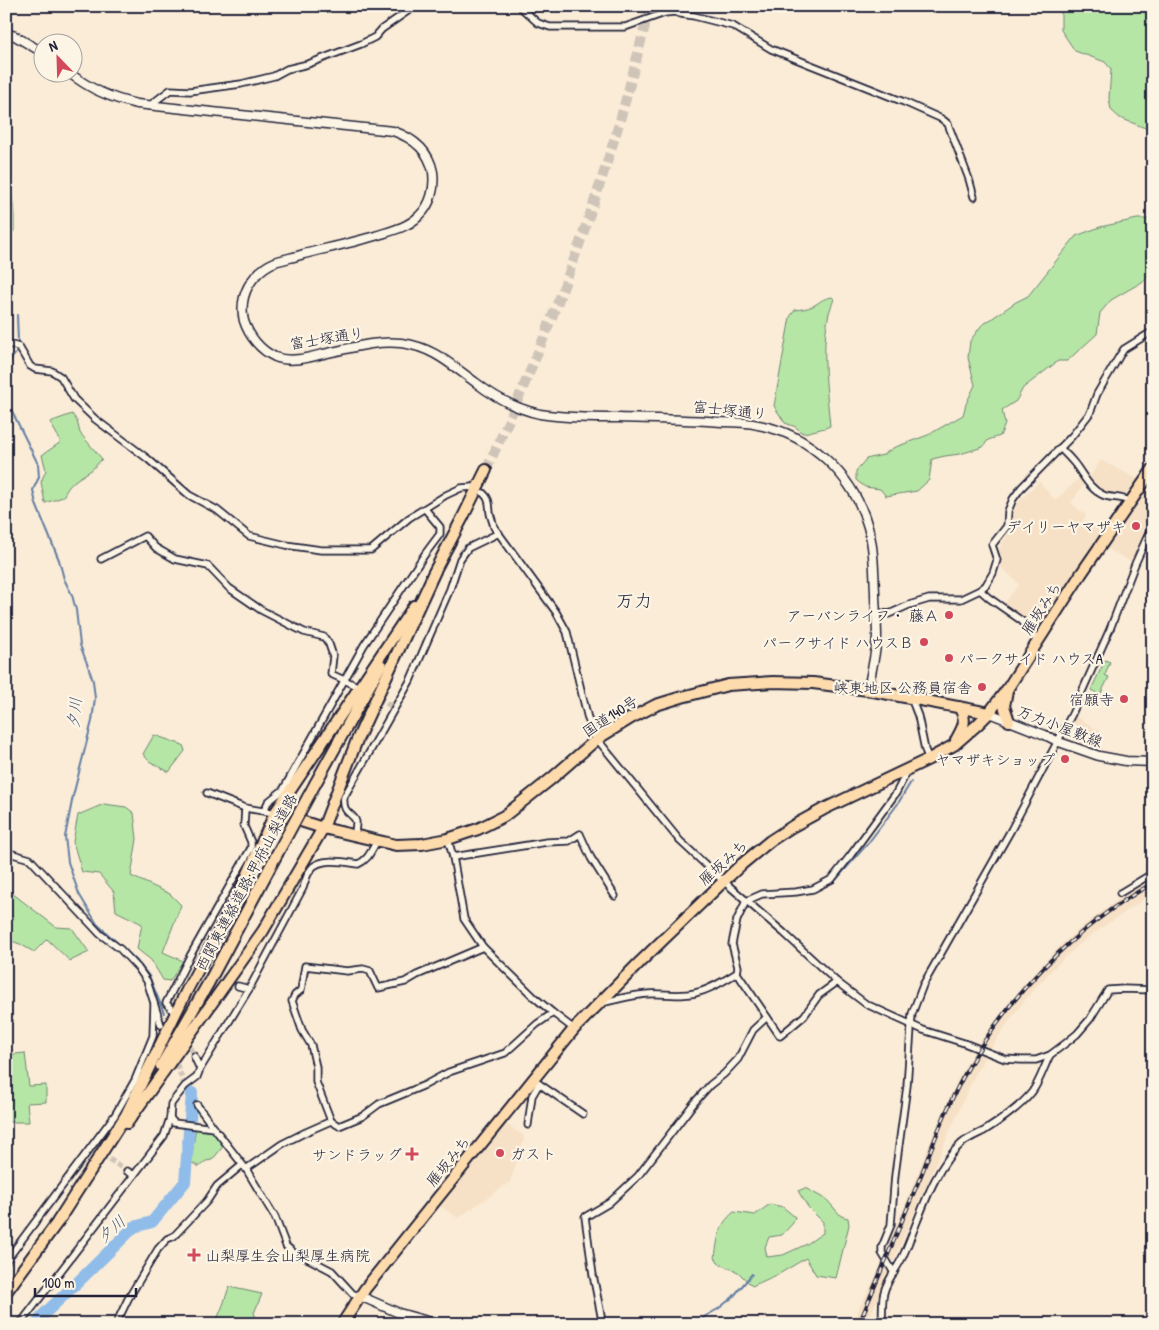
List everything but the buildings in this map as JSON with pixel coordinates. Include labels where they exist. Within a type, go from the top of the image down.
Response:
[{"type":"highway","name":"雁坂みち","points":[[342,1324],[360,1296],[434,1202],[536,1082],[574,1029],[742,864],[770,841],[793,826],[824,809],[929,759],[954,745],[978,725],[1008,688],[1037,641],[1153,468]]},
{"type":"highway","name":"西関東連絡道路;甲府山梨道路","points":[[6,1292],[102,1161],[161,1067],[209,982],[315,784],[435,571],[486,470]]},
{"type":"highway","points":[[126,1124],[263,931],[323,828],[358,740],[435,571]]},
{"type":"highway","points":[[58,1221],[126,1114],[187,990],[239,894],[270,812],[414,606]]},
{"type":"highway","name":"国道140号","points":[[270,812],[323,828],[396,845],[422,844],[448,839],[478,829],[504,816],[597,739],[631,718],[656,705],[682,696],[728,685],[773,682],[813,683],[868,690],[989,713]]},
{"type":"highway","points":[[1008,688],[1004,706],[1009,720]]},
{"type":"highway","points":[[954,745],[965,721],[959,707]]},
{"type":"street","points":[[150,106],[170,90],[190,91],[241,84],[274,76],[286,69],[308,64],[375,37],[382,29],[415,6]]},
{"type":"street","points":[[519,6],[538,23],[550,28],[625,27],[665,13],[674,12],[733,26],[771,49],[942,119],[948,124],[974,197]]},
{"type":"street","points":[[6,32],[32,46]]},
{"type":"street","name":"富士塚通り","points":[[82,82],[115,99],[150,106],[393,131],[412,139],[428,156],[434,180],[432,196],[420,216],[410,223],[398,229],[354,242],[274,262],[255,276],[246,288],[243,301],[242,313],[245,325],[252,339],[276,357],[294,360],[366,345],[390,342],[404,343],[442,357],[497,398],[530,412],[568,418],[692,419],[757,424],[787,433],[817,451],[831,462],[853,492],[868,524],[871,542],[877,635],[868,690]]},
{"type":"street","points":[[875,612],[889,614],[908,605],[929,599],[961,599],[986,585],[997,560],[992,545],[1007,526],[1008,511],[1013,499],[1021,488],[1072,436],[1090,413],[1097,394],[1124,349],[1153,331]]},
{"type":"street","points":[[7,344],[19,347],[30,366],[35,369],[52,371],[61,377],[74,399],[95,419],[148,459],[189,495],[217,510],[249,536],[286,545],[321,550],[371,550],[409,518],[446,495],[461,488],[473,487]]},
{"type":"street","points":[[1060,448],[1096,491],[1105,496],[1130,502]]},
{"type":"street","points":[[483,493],[488,497],[490,515],[494,527],[556,612],[567,632],[588,719],[597,739],[680,842],[784,933],[836,982],[866,1004],[910,1025],[1006,1059],[1036,1060],[1050,1055],[1077,1034],[1090,1019],[1108,990],[1153,990]]},
{"type":"street","points":[[207,792],[245,808],[270,812],[268,802],[283,790],[364,645],[440,534],[440,527],[424,509]]},
{"type":"street","points":[[894,1273],[882,1252],[882,1247],[891,1225],[912,1014],[924,985],[1059,742],[1110,629],[1134,564],[1150,537],[1153,524]]},
{"type":"street","points":[[354,835],[356,822],[345,809],[343,804],[344,797],[410,681],[450,589],[460,559],[468,548],[499,533]]},
{"type":"street","points":[[101,559],[145,536],[156,548],[175,559],[208,566],[229,588],[261,610],[304,632],[324,638],[329,644],[333,656],[331,674],[355,685]]},
{"type":"street","points":[[980,590],[1022,622],[1037,641]]},
{"type":"street","points":[[911,698],[918,716],[925,750],[929,759]]},
{"type":"street","name":"万力小屋敷線","points":[[989,713],[1059,742],[1099,756],[1126,761],[1153,762]]},
{"type":"street","points":[[836,982],[819,996],[804,1016],[780,1036],[737,973],[738,967],[732,944],[737,920],[746,901],[762,894],[813,889],[832,879],[896,793],[908,770]]},
{"type":"street","points":[[173,1011],[166,1003],[251,848],[251,842],[244,826],[245,808]]},
{"type":"street","points":[[453,858],[569,840],[580,834],[591,858],[614,896]]},
{"type":"street","points":[[448,839],[464,919],[483,947],[552,1013],[574,1029]]},
{"type":"street","points":[[20,1324],[164,1136],[172,1104],[185,1086],[197,1078],[200,1069],[249,989],[303,888],[309,870],[321,862],[358,864],[367,858],[378,840]]},
{"type":"street","points":[[6,852],[30,859],[100,934],[120,949],[138,968],[147,981],[161,1025]]},
{"type":"street","points":[[1120,892],[1153,873]]},
{"type":"street","points":[[483,947],[405,982],[378,988],[370,971],[363,969],[347,971],[305,966],[301,990],[292,1001],[302,1030],[311,1045],[316,1067],[316,1082],[331,1121],[339,1126],[363,1116],[379,1104],[425,1086],[450,1072],[505,1053],[552,1013]]},
{"type":"street","points":[[599,1003],[648,994],[674,996],[695,993],[716,986],[737,973]]},
{"type":"street","points":[[238,986],[249,989]]},
{"type":"street","points":[[6,1260],[93,1149],[115,1115],[135,1080],[154,1036],[154,1005]]},
{"type":"street","points":[[600,1324],[601,1315],[585,1217],[609,1203],[638,1176],[694,1103],[738,1059],[753,1030],[767,1017]]},
{"type":"street","points":[[882,1324],[884,1291],[902,1257],[941,1170],[961,1144],[983,1131],[1024,1101],[1039,1081],[1050,1055]]},
{"type":"street","points":[[194,1056],[200,1069]]},
{"type":"street","points":[[528,1125],[536,1082],[583,1114]]},
{"type":"street","points":[[197,1105],[244,1167],[275,1217],[286,1246],[294,1253],[309,1258],[332,1271],[354,1294],[399,1313],[436,1324]]},
{"type":"street","points":[[170,1118],[174,1123],[214,1128]]},
{"type":"street","points":[[116,1324],[142,1274],[158,1249],[174,1236],[207,1201],[217,1186],[282,1144],[331,1121]]},
{"type":"street","points":[[127,1171],[134,1175]]},
{"type":"shaded area","points":[[1101,460],[1141,481],[1128,497],[1107,495],[1087,481]]},
{"type":"shaded area","points":[[1153,469],[1153,524],[1135,564],[1101,545]]},
{"type":"shaded area","points":[[1081,477],[1085,483],[1071,503],[1086,515],[1082,523],[1108,527],[1036,637],[1023,621],[1002,607],[1019,584],[1000,566],[1002,560],[999,548],[1011,530],[1013,514],[1017,504],[1039,481],[1055,500]]},
{"type":"shaded area","points":[[1072,714],[1100,731],[1087,752],[1059,742]]},
{"type":"shaded area","points":[[1153,878],[1153,893],[1090,936],[1048,974],[1012,1017],[983,1060],[971,1083],[867,1324],[853,1324],[860,1306],[875,1279],[937,1126],[957,1082],[978,1044],[1022,987],[1058,948],[1079,929],[1127,893]]},
{"type":"shaded area","points":[[500,1120],[523,1135],[524,1140],[510,1182],[458,1218],[434,1202]]},
{"type":"green space","points":[[1061,6],[1145,6],[1153,18],[1153,131],[1120,118],[1111,110],[1109,98],[1111,69],[1105,62],[1075,51],[1061,30]]},
{"type":"green space","points":[[6,183],[9,188],[14,212],[14,231],[6,237]]},
{"type":"green space","points":[[1153,217],[1153,272],[1142,282],[1111,300],[1100,313],[1097,334],[1067,361],[1058,361],[1023,388],[1016,401],[1002,410],[1005,424],[1000,436],[988,440],[983,447],[960,454],[932,459],[929,480],[917,491],[886,496],[880,489],[865,487],[856,480],[856,471],[866,459],[883,455],[893,448],[928,435],[963,415],[975,385],[968,358],[970,341],[981,326],[1028,296],[1076,236],[1100,227],[1137,219],[1151,219]]},
{"type":"green space","points":[[832,297],[834,299],[828,315],[825,344],[825,372],[830,426],[804,433],[796,427],[785,423],[774,406],[790,317],[795,310],[811,307],[824,299]]},
{"type":"green space","points":[[72,414],[77,421],[80,433],[102,459],[92,470],[77,479],[63,497],[45,503],[41,482],[46,470],[42,455],[61,442],[50,422]]},
{"type":"green space","points":[[1105,660],[1110,662],[1105,675],[1109,677],[1100,695],[1091,690]]},
{"type":"green space","points":[[154,735],[183,745],[185,751],[169,772],[149,761],[143,754]]},
{"type":"green space","points":[[104,804],[126,807],[134,813],[137,839],[131,876],[170,894],[181,905],[163,952],[183,961],[170,981],[163,980],[151,960],[137,949],[142,924],[116,911],[114,892],[99,874],[82,872],[73,842],[78,815]]},
{"type":"green space","points":[[6,890],[56,927],[72,928],[89,952],[70,961],[47,939],[34,952],[6,939]]},
{"type":"green space","points":[[25,1053],[29,1086],[46,1085],[46,1102],[27,1103],[29,1122],[6,1122],[6,1055]]},
{"type":"green space","points":[[196,1126],[214,1128],[226,1143],[212,1160],[206,1161],[199,1167],[191,1162]]},
{"type":"green space","points":[[805,1188],[827,1200],[841,1216],[848,1218],[849,1225],[836,1278],[816,1275],[806,1258],[779,1274],[752,1286],[738,1272],[718,1263],[715,1257],[720,1232],[725,1222],[734,1212],[755,1215],[770,1204],[783,1207],[795,1217],[793,1223],[782,1235],[769,1237],[765,1247],[767,1257],[783,1255],[807,1244],[823,1233],[823,1222],[808,1207],[798,1191]]},
{"type":"green space","points":[[229,1287],[262,1294],[254,1313],[259,1324],[215,1324]]},
{"type":"waterway","name":"夕川","points":[[6,366],[16,353],[18,341],[17,315]]},
{"type":"waterway","name":"夕川","points":[[6,399],[38,464],[39,477],[33,490],[36,504],[59,560],[64,579],[72,595],[76,610],[80,645],[93,681],[95,698],[92,721],[73,796],[65,837],[68,862],[79,894],[97,924],[137,961],[149,976],[164,1013]]},
{"type":"waterway","points":[[824,886],[834,882],[869,842],[897,805],[911,782]]},
{"type":"waterway","name":"夕川","points":[[37,1324],[44,1314],[134,1227],[152,1222],[185,1182],[192,1093]]},
{"type":"waterway","points":[[701,1324],[704,1317],[733,1297],[752,1274]]},
{"type":"tunnel","points":[[486,470],[521,393],[568,276],[620,119],[650,6]]},
{"type":"tunnel","points":[[364,690],[395,708]]},
{"type":"tunnel","points":[[193,958],[238,986]]},
{"type":"tunnel","points":[[161,1025],[185,1086]]},
{"type":"tunnel","points":[[186,1040],[194,1056]]},
{"type":"tunnel","points":[[95,1150],[127,1171]]},
{"type":"railway","points":[[859,1324],[945,1113],[979,1049],[1020,993],[1069,943],[1095,921],[1153,883]]},
{"type":"place","name":"デイリーヤマザキ","points":[[1136,526]]},
{"type":"place","name":"アーバンライフ・ 藤Ａ","points":[[949,615]]},
{"type":"place","name":"パークサイド ハウスＢ","points":[[924,642]]},
{"type":"place","name":"パークサイド ハウスA","points":[[949,658]]},
{"type":"place","name":"峡東地区 公務員宿舎","points":[[982,687]]},
{"type":"place","name":"宿願寺","points":[[1124,699]]},
{"type":"place","name":"ヤマザキショップ","points":[[1065,759]]},
{"type":"place","name":"ガスト","points":[[500,1153]]},
{"type":"place","name":"サンドラッグ","points":[[412,1154]]},
{"type":"place","name":"山梨厚生会山梨厚生病院","points":[[194,1255]]},
{"type":"district","name":"万力","points":[[634,600]]}]
